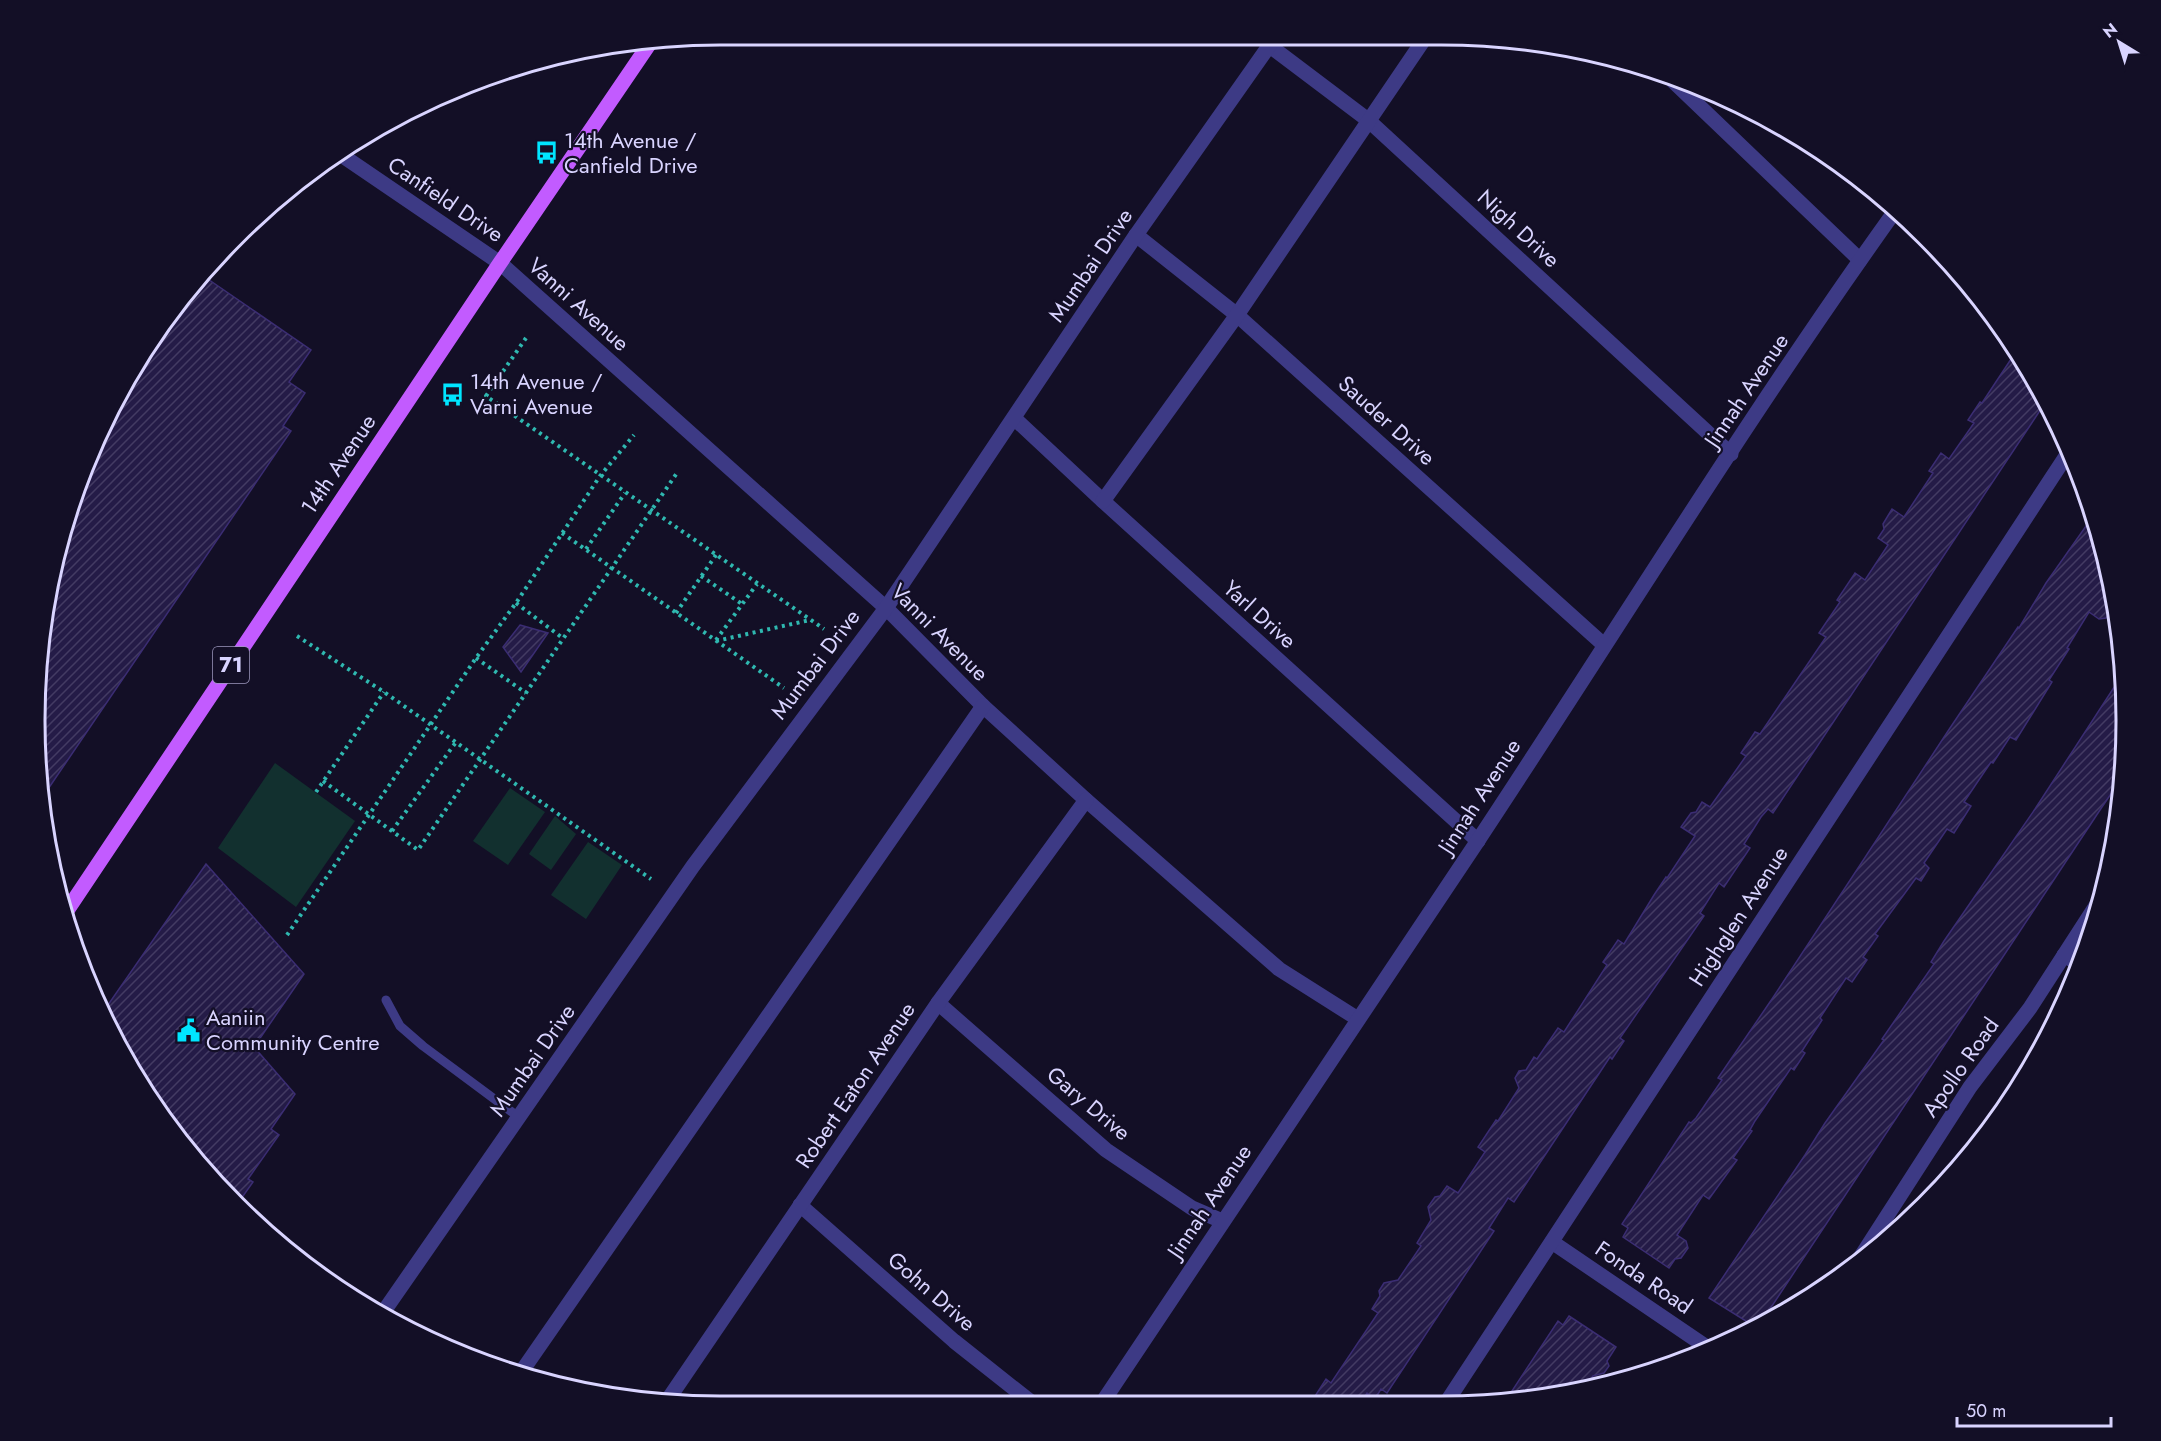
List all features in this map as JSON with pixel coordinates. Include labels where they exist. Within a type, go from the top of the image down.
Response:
[{"type":"main road","name":"14th Avenue","points":[[71,905],[646,49]]},
{"type":"street","name":"Mumbai Drive","points":[[386,1308],[693,866],[886,608],[1136,235],[1270,45]]},
{"type":"street","name":"Nigh Drive","points":[[1278,45],[1368,120],[1731,454]]},
{"type":"street","points":[[1103,501],[1237,315],[1420,45]]},
{"type":"street","points":[[1682,90],[1860,260]]},
{"type":"street","name":"Canfield Drive","points":[[346,158],[500,263]]},
{"type":"street","name":"Jinnah Avenue","points":[[1107,1396],[1478,841],[1604,645],[1891,217]]},
{"type":"street","name":"Sauder Drive","points":[[1136,235],[1237,315],[1604,645]]},
{"type":"street","name":"Vanni Avenue","points":[[500,263],[886,608],[983,706],[1086,800],[1279,969],[1358,1019]]},
{"type":"street","name":"Yarl Drive","points":[[1014,418],[1478,841]]},
{"type":"street","name":"Highglen Avenue","points":[[1451,1396],[2064,459]]},
{"type":"street","points":[[525,1367],[983,706]]},
{"type":"street","name":"Robert Eaton Avenue","points":[[671,1394],[938,1003],[1086,800]]},
{"type":"street","name":"Apollo Road","points":[[1872,1240],[1970,1088],[2030,1008],[2084,924]]},
{"type":"street","points":[[2064,955],[2072,960]]},
{"type":"street","name":"Gary Drive","points":[[938,1003],[1106,1150],[1192,1208],[1222,1221]]},
{"type":"street","name":"Gohn Drive","points":[[800,1205],[954,1341],[1022,1396]]},
{"type":"street","name":"Fonda Road","points":[[1552,1242],[1702,1344]]},
{"type":"lane","points":[[386,1000],[400,1026],[421,1045],[520,1118]]},
{"type":"path","points":[[526,338],[486,396],[825,629]]},
{"type":"path","points":[[287,935],[516,603],[600,476],[634,435]]},
{"type":"path","points":[[323,781],[418,850],[677,473]]},
{"type":"path","points":[[585,549],[625,493]]},
{"type":"path","points":[[562,532],[784,688]]},
{"type":"path","points":[[676,613],[716,555]]},
{"type":"path","points":[[701,576],[742,604]]},
{"type":"path","points":[[716,640],[757,584]]},
{"type":"path","points":[[516,603],[564,639]]},
{"type":"path","points":[[716,640],[811,620]]},
{"type":"path","points":[[297,636],[456,741],[651,879]]},
{"type":"path","points":[[476,658],[526,693]]},
{"type":"path","points":[[316,792],[384,692]]},
{"type":"path","points":[[392,831],[456,741]]},
{"type":"green space","points":[[275,763],[355,821],[296,907],[218,848]]},
{"type":"green space","points":[[510,788],[545,812],[508,865],[473,841]]},
{"type":"green space","points":[[555,816],[576,834],[551,870],[529,854]]},
{"type":"green space","points":[[588,842],[622,865],[586,919],[551,895]]},
{"type":"building","points":[[209,280],[311,350],[289,382],[305,393],[283,426],[291,431],[49,788],[46,765],[46,676],[58,589],[81,503],[96,462],[135,383],[159,345]]},
{"type":"building","points":[[2011,359],[2040,410],[1773,813],[1768,809],[1761,817],[1744,844],[1750,848],[1724,887],[1719,883],[1700,913],[1704,916],[1620,1038],[1624,1041],[1612,1059],[1610,1057],[1514,1202],[1508,1198],[1489,1228],[1494,1231],[1387,1393],[1381,1389],[1377,1396],[1367,1393],[1365,1396],[1315,1396],[1326,1379],[1331,1383],[1378,1313],[1372,1309],[1380,1296],[1379,1291],[1384,1283],[1398,1280],[1421,1246],[1417,1243],[1431,1220],[1428,1207],[1447,1186],[1458,1193],[1485,1152],[1478,1147],[1519,1088],[1515,1078],[1519,1071],[1526,1070],[1534,1057],[1537,1059],[1558,1028],[1564,1032],[1607,965],[1603,962],[1618,940],[1624,944],[1654,895],[1695,836],[1681,827],[1691,813],[1696,812],[1702,802],[1710,807],[1746,756],[1741,753],[1755,732],[1760,734],[1826,637],[1819,633],[1840,602],[1837,600],[1855,573],[1865,580],[1888,545],[1878,538],[1892,509],[1904,517],[1933,473],[1929,471],[1941,453],[1949,459],[1974,423],[1968,420],[1980,402],[1982,403]]},
{"type":"building","points":[[2086,526],[2093,546],[2107,616],[2099,619],[2089,612],[2049,680],[2052,682],[2016,740],[2010,737],[1993,763],[1991,762],[1964,802],[1971,806],[1954,833],[1947,829],[1924,863],[1929,868],[1921,881],[1916,878],[1875,934],[1878,936],[1863,957],[1867,960],[1852,982],[1846,978],[1820,1018],[1822,1020],[1802,1051],[1805,1053],[1794,1070],[1791,1068],[1755,1121],[1750,1130],[1752,1131],[1733,1158],[1737,1160],[1709,1199],[1703,1195],[1677,1235],[1686,1241],[1688,1248],[1681,1258],[1675,1259],[1669,1268],[1623,1237],[1628,1228],[1622,1224],[1689,1122],[1691,1123],[1696,1118],[1722,1080],[1718,1078],[2019,628],[2046,583]]},
{"type":"building","points":[[520,625],[548,633],[521,672],[503,647]]},
{"type":"building","points":[[2115,685],[2115,765],[2112,793],[1769,1311],[1747,1322],[1709,1298],[1825,1123],[1884,1040],[1882,1039],[1934,964],[1931,962],[1944,941],[2035,809]]},
{"type":"building","name":"Aaniin Community Centre","points":[[206,864],[304,974],[254,1047],[295,1094],[271,1129],[279,1135],[248,1179],[253,1182],[242,1197],[185,1132],[159,1096],[135,1058],[108,1005]]},
{"type":"building","points":[[1569,1316],[1616,1347],[1607,1361],[1609,1366],[1604,1373],[1572,1383],[1511,1392],[1558,1321],[1563,1325]]},
{"type":"place","name":"14th Avenue / Canfield Drive","points":[[546,153]]},
{"type":"place","name":"14th Avenue / Varni Avenue","points":[[452,394]]},
{"type":"place","name":"Aaniin Community Centre","points":[[188,1030]]}]
